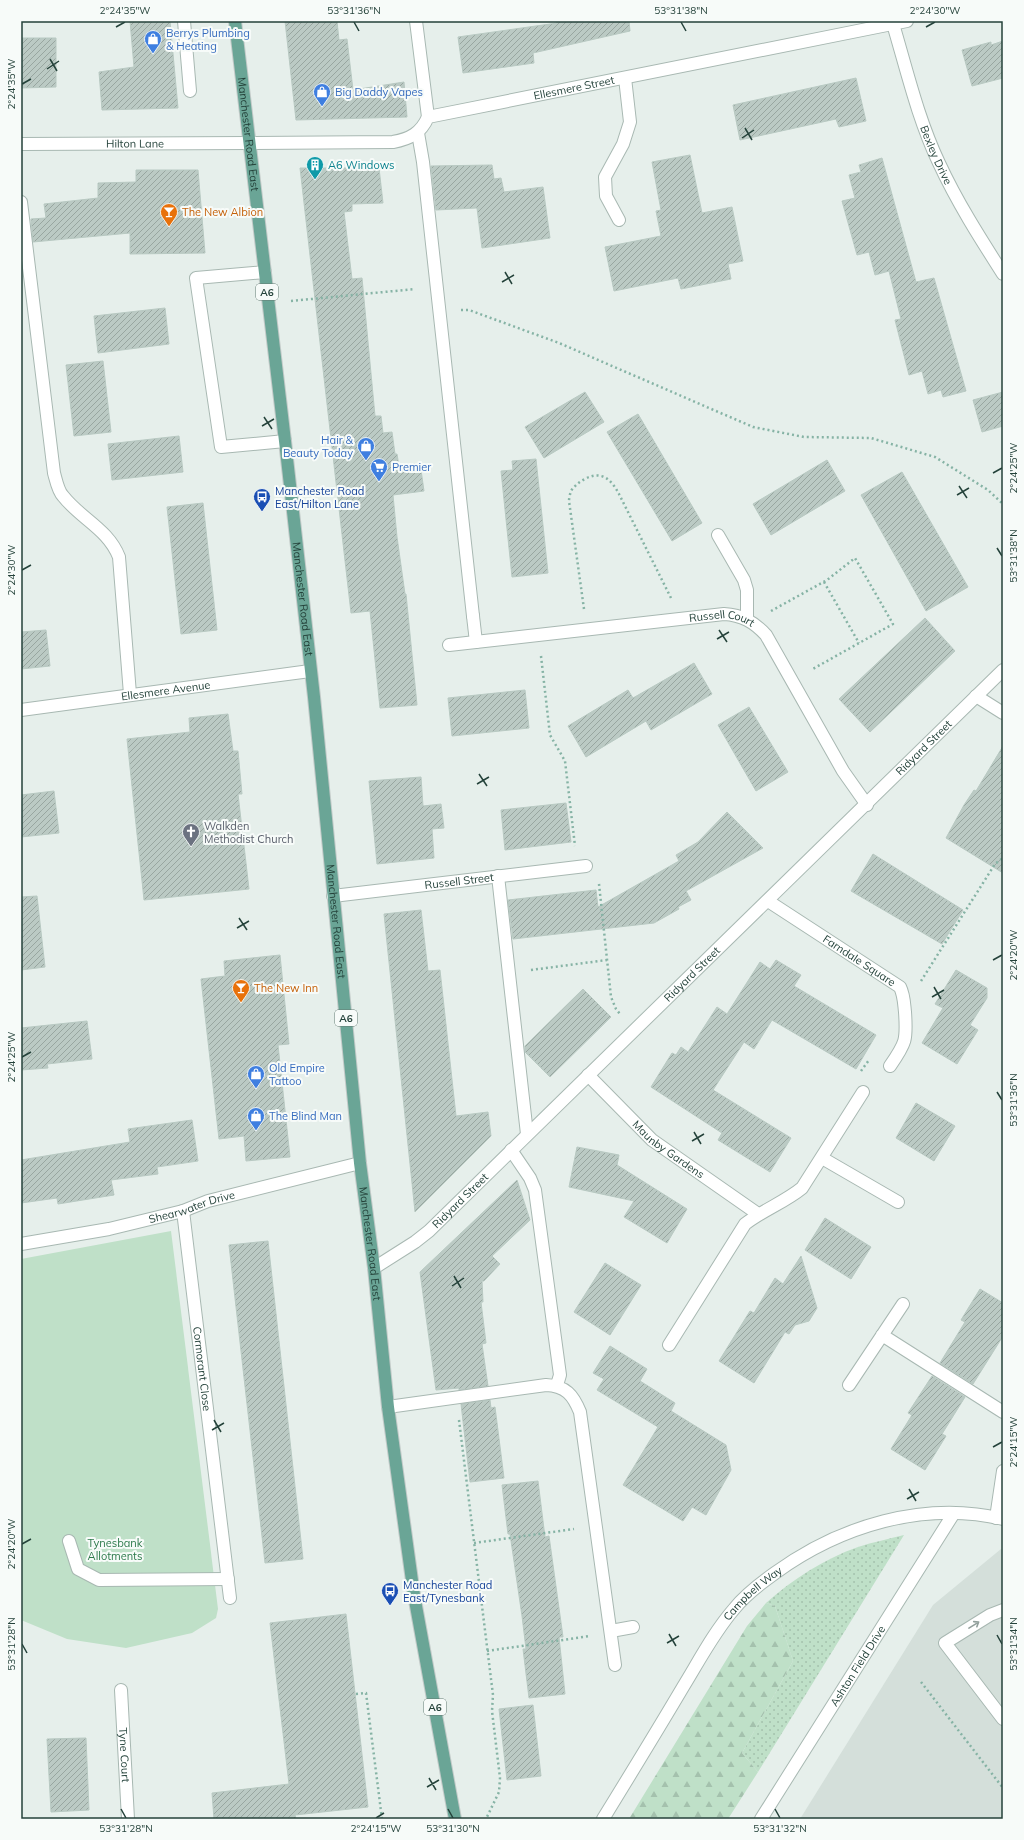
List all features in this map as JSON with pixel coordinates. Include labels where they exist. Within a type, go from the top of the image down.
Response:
[{"type":"main road","name":"Manchester Road East","points":[[235,21],[285,441],[360,1163],[374,1268],[388,1407],[414,1595],[455,1819]]},
{"type":"street","points":[[184,21],[190,91]]},
{"type":"street","points":[[249,143],[393,142],[406,140],[418,133],[428,117],[416,21]]},
{"type":"street","name":"Ellesmere Street","points":[[428,117],[907,21]]},
{"type":"street","name":"Bexley Drive","points":[[893,24],[920,116],[939,163],[964,211],[1003,274]]},
{"type":"street","points":[[619,220],[606,196],[605,176],[623,144],[630,122],[625,78]]},
{"type":"street","points":[[418,133],[423,162],[476,642]]},
{"type":"street","name":"Hilton Lane","points":[[21,144],[249,143]]},
{"type":"street","points":[[21,202],[54,473],[62,495],[98,527],[114,546],[119,557],[130,694]]},
{"type":"street","points":[[265,272],[196,278],[221,447],[285,441]]},
{"type":"street","points":[[718,534],[744,580],[747,590],[749,620]]},
{"type":"street","name":"Russell Court","points":[[449,645],[676,619],[724,614],[736,615],[757,625],[766,636],[843,771],[866,805]]},
{"type":"street","name":"Ridyard Street","points":[[374,1268],[415,1242],[429,1231],[1003,670]]},
{"type":"street","name":"Ellesmere Avenue","points":[[21,710],[130,694],[310,671]]},
{"type":"street","points":[[976,696],[1003,713]]},
{"type":"street","name":"Russell Street","points":[[333,896],[581,866]]},
{"type":"street","points":[[498,876],[527,1134]]},
{"type":"street","name":"Farndale Square","points":[[768,901],[900,988],[903,994],[907,1034],[902,1049],[890,1066]]},
{"type":"street","name":"Maunby Gardens","points":[[588,1075],[652,1140],[758,1214]]},
{"type":"street","points":[[669,1346],[745,1224],[758,1214],[792,1196],[802,1188],[863,1092]]},
{"type":"street","points":[[511,1150],[530,1178],[535,1190],[560,1375],[557,1385]]},
{"type":"street","points":[[822,1158],[898,1202]]},
{"type":"street","name":"Shearwater Drive","points":[[21,1244],[109,1229],[183,1211],[208,1201],[360,1163]]},
{"type":"street","name":"Cormorant Close","points":[[183,1211],[230,1598]]},
{"type":"street","points":[[849,1385],[903,1304]]},
{"type":"street","points":[[882,1335],[1003,1412]]},
{"type":"street","points":[[388,1407],[546,1385],[557,1385],[576,1400],[580,1412],[616,1665]]},
{"type":"street","points":[[1000,1518],[1003,1471]]},
{"type":"street","name":"Campbell Way","points":[[604,1819],[708,1646],[734,1608],[762,1583],[790,1562],[828,1541],[869,1525],[914,1515],[954,1513],[1000,1518]]},
{"type":"street","name":"Ashton Field Drive","points":[[761,1819],[954,1513]]},
{"type":"street","points":[[69,1541],[78,1569],[99,1580],[228,1579]]},
{"type":"street","points":[[1003,1610],[990,1616],[946,1643],[1003,1719]]},
{"type":"street","points":[[611,1632],[633,1627]]},
{"type":"street","name":"Tyne Court","points":[[121,1690],[128,1819]]},
{"type":"path","points":[[268,303],[436,287]]},
{"type":"path","points":[[439,309],[469,310],[559,343],[753,427],[804,437],[871,438],[934,457],[988,490],[1003,504]]},
{"type":"path","points":[[588,629],[568,501],[571,492],[578,483],[592,476],[601,476],[611,482],[619,494],[670,594],[676,619]]},
{"type":"path","points":[[749,620],[824,582],[855,558],[893,624],[792,680]]},
{"type":"path","points":[[824,582],[859,643]]},
{"type":"path","points":[[539,635],[550,735],[565,761],[581,866],[597,864],[612,997],[616,1009],[634,1030]]},
{"type":"path","points":[[903,994],[919,985],[995,864],[1003,858]]},
{"type":"path","points":[[509,973],[608,960]]},
{"type":"path","points":[[456,1398],[487,1651],[500,1778],[499,1792],[486,1819]]},
{"type":"path","points":[[474,1543],[596,1526]]},
{"type":"path","points":[[487,1651],[611,1632]]},
{"type":"path","points":[[921,1682],[1003,1788]]},
{"type":"path","points":[[356,1694],[366,1693],[382,1819]]},
{"type":"shaded area","points":[[1001,1549],[1003,1550],[1003,1819],[800,1819],[933,1605]]},
{"type":"green space","name":"Tynesbank Allotments","points":[[171,1231],[218,1609],[216,1618],[192,1633],[126,1648],[67,1639],[21,1620],[21,1259]]},
{"type":"green space","points":[[904,1535],[758,1772],[742,1753],[793,1661],[775,1606],[766,1603],[809,1570],[833,1557],[858,1547]]},
{"type":"green space","points":[[766,1603],[775,1606],[793,1661],[742,1753],[758,1772],[728,1819],[629,1819],[747,1626]]},
{"type":"building","points":[[130,21],[170,21],[178,108],[102,110],[99,72],[134,67]]},
{"type":"building","points":[[285,21],[337,21],[339,40],[347,39],[353,90],[404,82],[407,117],[296,120]]},
{"type":"building","points":[[556,21],[629,21],[630,31],[533,53],[534,63],[463,73],[458,37],[557,23]]},
{"type":"building","points":[[21,38],[56,38],[56,87],[21,88]]},
{"type":"building","points":[[1003,41],[1003,78],[972,86],[962,50],[991,42],[991,45]]},
{"type":"building","points":[[856,78],[866,121],[839,127],[836,119],[740,140],[733,105]]},
{"type":"building","points":[[690,155],[702,213],[732,207],[743,261],[728,264],[731,279],[681,289],[678,278],[614,291],[605,247],[661,236],[656,211],[661,210],[652,162]]},
{"type":"building","points":[[882,158],[916,282],[934,278],[966,391],[943,397],[941,390],[928,394],[922,371],[909,375],[895,320],[901,319],[889,271],[875,275],[869,252],[857,255],[842,201],[855,198],[849,175],[861,172],[859,165]]},
{"type":"building","points":[[492,165],[494,179],[501,178],[504,192],[543,187],[550,238],[482,248],[477,208],[436,210],[431,166]]},
{"type":"building","points":[[300,168],[379,168],[383,203],[352,204],[352,211],[344,212],[352,279],[362,278],[375,416],[381,416],[383,433],[392,432],[395,454],[397,454],[399,466],[420,463],[424,491],[393,495],[397,537],[406,594],[417,705],[380,708],[370,611],[351,613]]},
{"type":"building","points":[[136,170],[198,170],[205,253],[130,254],[130,233],[33,242],[31,219],[46,218],[44,204],[98,198],[98,183],[136,182]]},
{"type":"building","points":[[165,308],[169,344],[98,353],[94,316]]},
{"type":"building","points":[[103,361],[111,432],[74,436],[66,365]]},
{"type":"building","points":[[585,392],[604,422],[544,458],[525,427]]},
{"type":"building","points":[[1003,392],[1003,426],[982,432],[973,400]]},
{"type":"building","points":[[638,414],[702,523],[672,541],[607,432]]},
{"type":"building","points":[[179,436],[183,472],[112,480],[108,444]]},
{"type":"building","points":[[536,459],[548,573],[512,577],[501,471],[513,470],[512,461]]},
{"type":"building","points":[[827,460],[845,491],[771,535],[753,504]]},
{"type":"building","points":[[902,472],[968,587],[926,611],[861,495]]},
{"type":"building","points":[[203,503],[217,630],[181,634],[167,507]]},
{"type":"building","points":[[925,618],[955,651],[870,732],[839,699]]},
{"type":"building","points":[[46,630],[50,666],[21,669],[21,632]]},
{"type":"building","points":[[694,663],[712,694],[651,730],[646,721],[586,757],[568,726],[628,690],[633,698]]},
{"type":"building","points":[[525,690],[529,728],[452,736],[448,698]]},
{"type":"building","points":[[749,707],[788,772],[756,791],[718,725]]},
{"type":"building","name":"Walkden Methodist Church","points":[[228,714],[233,751],[238,751],[242,794],[238,794],[249,889],[144,900],[127,739],[190,732],[189,718]]},
{"type":"building","points":[[1003,746],[1003,873],[946,838],[964,805],[974,790],[976,791]]},
{"type":"building","points":[[421,777],[423,806],[441,804],[444,828],[432,829],[434,858],[377,864],[369,781]]},
{"type":"building","points":[[54,791],[59,833],[21,837],[21,795]]},
{"type":"building","points":[[566,803],[571,842],[505,850],[501,810]]},
{"type":"building","points":[[727,812],[763,848],[686,891],[691,900],[678,907],[679,909],[654,923],[513,939],[508,900],[596,890],[598,907],[679,861],[676,855],[698,842]]},
{"type":"building","points":[[873,854],[963,910],[942,944],[851,891]]},
{"type":"building","points":[[37,896],[45,967],[21,970],[21,897]]},
{"type":"building","points":[[421,910],[428,971],[440,970],[456,1116],[488,1112],[491,1136],[415,1212],[384,914]]},
{"type":"building","points":[[280,955],[289,1044],[278,1045],[290,1157],[246,1161],[244,1136],[219,1139],[201,979],[225,976],[224,961]]},
{"type":"building","points":[[776,960],[801,975],[794,986],[876,1035],[856,1069],[772,1020],[754,1049],[744,1042],[713,1090],[791,1138],[770,1172],[718,1140],[722,1133],[651,1087],[672,1053],[676,1055],[681,1047],[688,1052],[717,1007],[727,1014],[760,962],[770,969]]},
{"type":"building","points":[[956,970],[987,988],[987,998],[970,1025],[978,1030],[957,1064],[922,1043],[943,1008],[935,1004]]},
{"type":"building","points":[[583,989],[611,1017],[550,1077],[525,1052],[525,1046]]},
{"type":"building","points":[[87,1021],[92,1059],[47,1064],[48,1068],[21,1070],[21,1028]]},
{"type":"building","points":[[916,1103],[955,1126],[934,1161],[896,1138]]},
{"type":"building","points":[[192,1120],[198,1161],[157,1167],[158,1174],[111,1180],[114,1195],[58,1204],[57,1198],[21,1203],[21,1160],[130,1142],[128,1129]]},
{"type":"building","points":[[577,1147],[619,1155],[617,1165],[687,1209],[667,1243],[624,1217],[634,1201],[569,1187]]},
{"type":"building","points":[[517,1180],[530,1220],[492,1256],[500,1264],[484,1281],[482,1281],[483,1302],[481,1302],[486,1343],[482,1344],[488,1386],[459,1390],[459,1388],[436,1390],[420,1272]]},
{"type":"building","points":[[825,1218],[871,1247],[851,1279],[805,1250]]},
{"type":"building","points":[[268,1241],[303,1559],[265,1563],[229,1245]]},
{"type":"building","points":[[801,1256],[817,1308],[809,1321],[795,1325],[789,1334],[785,1332],[754,1383],[719,1361],[750,1311],[754,1313],[775,1278],[783,1284]]},
{"type":"building","points":[[605,1263],[641,1285],[610,1335],[574,1312]]},
{"type":"building","points":[[980,1289],[1003,1303],[1003,1336],[973,1384],[940,1363],[965,1322],[961,1320]]},
{"type":"building","points":[[610,1346],[647,1369],[640,1381],[675,1403],[671,1411],[726,1445],[731,1470],[706,1515],[692,1507],[683,1521],[623,1485],[658,1427],[597,1390],[604,1379],[593,1373]]},
{"type":"building","points":[[932,1376],[965,1397],[942,1434],[946,1436],[925,1470],[891,1449],[912,1415],[908,1413]]},
{"type":"building","points":[[490,1400],[491,1408],[495,1407],[504,1478],[470,1482],[461,1404]]},
{"type":"building","points":[[538,1481],[545,1537],[549,1536],[563,1637],[559,1637],[565,1694],[529,1698],[523,1649],[526,1649],[522,1616],[510,1534],[508,1534],[502,1485]]},
{"type":"building","points":[[346,1614],[368,1807],[295,1815],[296,1819],[214,1819],[212,1793],[289,1784],[270,1623]]},
{"type":"building","points":[[533,1705],[541,1776],[507,1780],[499,1709]]},
{"type":"building","points":[[86,1738],[89,1810],[51,1812],[47,1739]]},
{"type":"place","name":"Berrys Plumbing & Heating","points":[[153,54]]},
{"type":"place","name":"Big Daddy Vapes","points":[[322,107]]},
{"type":"place","name":"A6 Windows","points":[[315,180]]},
{"type":"place","name":"The New Albion","points":[[169,227]]},
{"type":"place","name":"Hair & Beauty Today","points":[[366,461]]},
{"type":"place","name":"Premier","points":[[379,482]]},
{"type":"place","name":"Manchester Road East/Hilton Lane","points":[[262,512]]},
{"type":"place","name":"Walkden Methodist Church","points":[[191,847]]},
{"type":"place","name":"The New Inn","points":[[241,1003]]},
{"type":"place","name":"Old Empire Tattoo","points":[[256,1089]]},
{"type":"place","name":"The Blind Man","points":[[256,1131]]},
{"type":"place","name":"Manchester Road East/Tynesbank","points":[[390,1606]]}]
